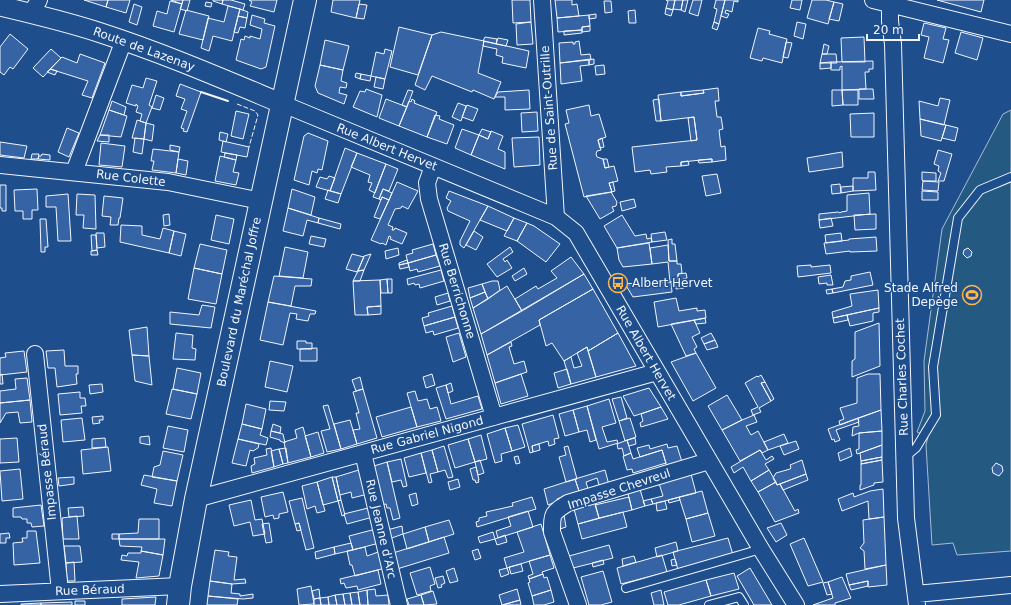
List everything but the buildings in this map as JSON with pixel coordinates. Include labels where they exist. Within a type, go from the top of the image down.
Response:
[{"type":"main road","name":"Boulevard du Maréchal Joffre","points":[[179,596],[196,499],[225,361],[305,0]]},
{"type":"street","name":"Rue de Saint-Outrille","points":[[542,0],[556,216]]},
{"type":"street","points":[[873,0],[1011,34]]},
{"type":"street","name":"Rue Charles Cochet","points":[[890,4],[890,21],[893,44],[906,518],[916,600]]},
{"type":"street","name":"Route de Lazenay","points":[[0,6],[35,7],[201,69],[283,104]]},
{"type":"street","points":[[74,172],[124,40]]},
{"type":"street","name":"Rue Albert Hervet","points":[[283,104],[556,216],[576,233],[796,605]]},
{"type":"street","name":"Rue Colette","points":[[0,165],[168,182],[261,201]]},
{"type":"street","name":"Rue Berrichonne","points":[[433,166],[427,184],[429,198],[494,417]]},
{"type":"street","name":"Impasse Béraud","points":[[35,354],[60,591]]},
{"type":"street","name":"Rue Gabriel Nigond","points":[[196,499],[657,372]]},
{"type":"street","name":"Rue Jeanne d'Arc","points":[[363,453],[399,605]]},
{"type":"street","name":"Impasse Chevreul","points":[[578,605],[552,532],[552,519],[555,511],[568,503],[710,461]]},
{"type":"street","points":[[916,600],[1011,585]]},
{"type":"street","name":"Rue Béraud","points":[[0,594],[60,591],[179,596]]},
{"type":"lane","points":[[905,457],[916,448],[936,415],[934,367],[958,218],[980,190],[1011,177]]},
{"type":"lane","points":[[626,588],[762,549]]},
{"type":"lane","points":[[709,605],[739,597],[744,605]]},
{"type":"shaded area","name":"Stade Alfred Depège","points":[[1011,110],[1011,551],[957,555],[953,543],[932,545],[926,445],[928,437],[917,432],[925,411],[924,361],[942,229],[1003,114]]},
{"type":"fence","points":[[237,104],[255,111],[258,115],[249,147]]},
{"type":"wall","points":[[201,92],[228,101]]},
{"type":"place","name":"Albert Hervet","points":[[618,283]]},
{"type":"place","name":"Stade Alfred Depège","points":[[972,295]]}]
